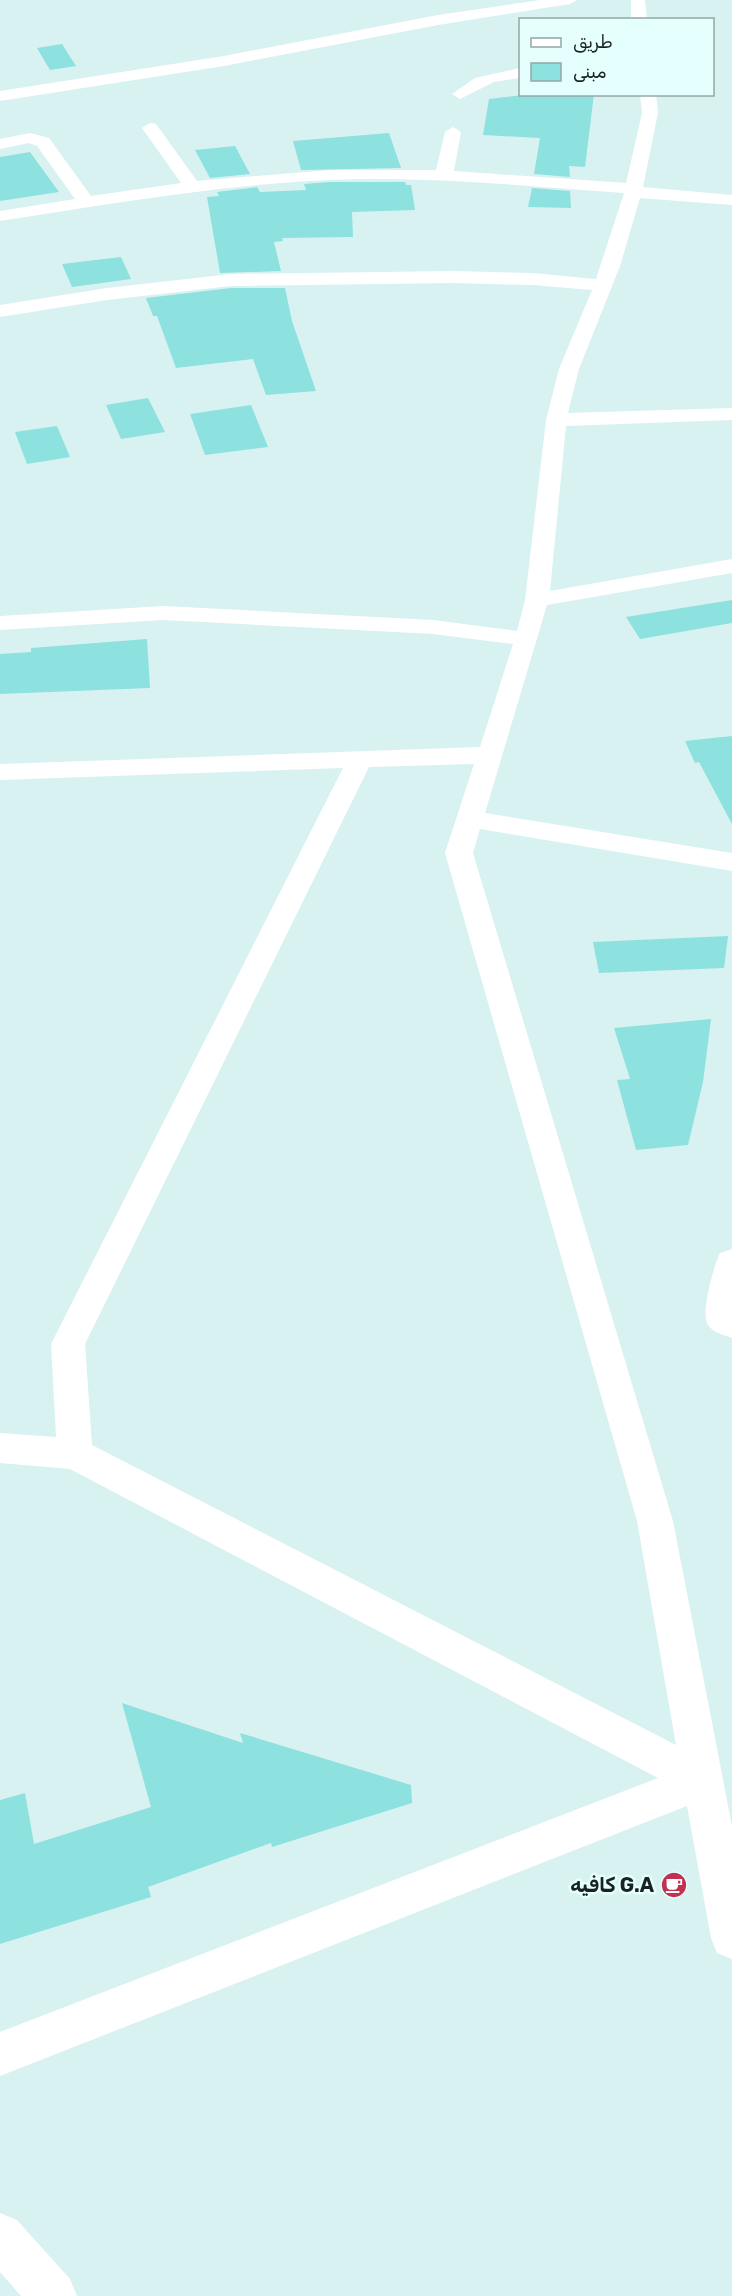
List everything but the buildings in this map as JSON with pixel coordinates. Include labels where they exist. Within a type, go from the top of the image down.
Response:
[{"type":"street","points":[[0,96],[224,61],[438,20],[570,0]]},
{"type":"street","points":[[638,0],[639,18]]},
{"type":"street","points":[[460,94],[470,86],[485,80],[519,73]]},
{"type":"street","points":[[648,96],[650,113],[633,190],[603,285],[569,369],[556,420],[537,600],[527,639],[459,853],[655,1521],[732,1938]]},
{"type":"street","points":[[150,128],[192,186]]},
{"type":"street","points":[[444,175],[453,132]]},
{"type":"street","points":[[0,144],[30,138],[43,142],[86,202]]},
{"type":"street","points":[[0,216],[192,186],[331,175],[444,175],[732,200]]},
{"type":"street","points":[[0,311],[107,294],[231,280],[453,277],[532,279],[603,285]]},
{"type":"street","points":[[556,420],[732,414]]},
{"type":"street","points":[[537,600],[732,566]]},
{"type":"street","points":[[0,623],[163,613],[433,627],[527,639]]},
{"type":"street","points":[[0,771],[490,755]]},
{"type":"street","points":[[75,1454],[68,1344],[360,760]]},
{"type":"street","points":[[469,819],[732,861]]},
{"type":"street","points":[[732,1262],[721,1318],[732,1324]]},
{"type":"street","points":[[0,1448],[75,1454],[703,1780]]},
{"type":"street","points":[[0,2054],[703,1780]]},
{"type":"street","points":[[0,2237],[53,2296]]},
{"type":"place","name":"كافيه G.A","points":[[674,1885]]}]
